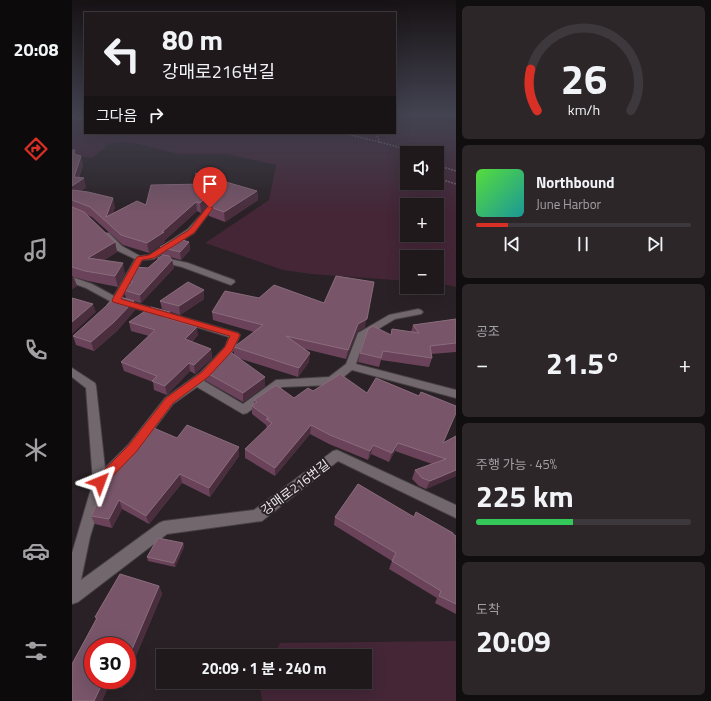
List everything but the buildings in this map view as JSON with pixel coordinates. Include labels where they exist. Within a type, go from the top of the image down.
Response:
[{"type":"street","points":[[100,228],[119,248],[140,258],[151,256],[192,231],[210,208]]},
{"type":"street","points":[[151,256],[185,265],[231,282]]},
{"type":"street","points":[[105,310],[116,300],[140,258]]},
{"type":"street","points":[[72,280],[89,286],[116,300],[235,335],[228,349],[205,374],[169,401],[132,449],[100,482]]},
{"type":"street","points":[[196,381],[243,410],[280,384],[332,381],[350,366],[361,336],[392,317],[418,312]]},
{"type":"street","points":[[350,366],[456,394]]},
{"type":"street","points":[[72,372],[91,386],[100,482],[83,537],[72,586]]},
{"type":"street","name":"강매로216번길","points":[[72,596],[164,528],[257,516],[337,455],[456,512]]},
{"type":"path","points":[[444,167],[456,171]]},
{"type":"path","points":[[444,180],[456,184]]},
{"type":"shaded area","points":[[72,147],[106,147],[92,158],[72,155]]},
{"type":"shaded area","points":[[149,147],[400,147],[400,190],[444,190],[444,147],[456,147],[456,287],[444,284],[444,250],[400,250],[400,280],[311,274],[283,270],[205,243],[269,200],[276,165],[227,154],[179,154]]},
{"type":"shaded area","points":[[456,641],[456,701],[262,701],[260,689],[372,689],[372,649],[277,649],[280,643]]},
{"type":"route","points":[[100,482],[132,449],[169,401],[205,374],[228,349],[235,335],[116,300],[140,258],[151,256],[192,231],[210,208]]}]
